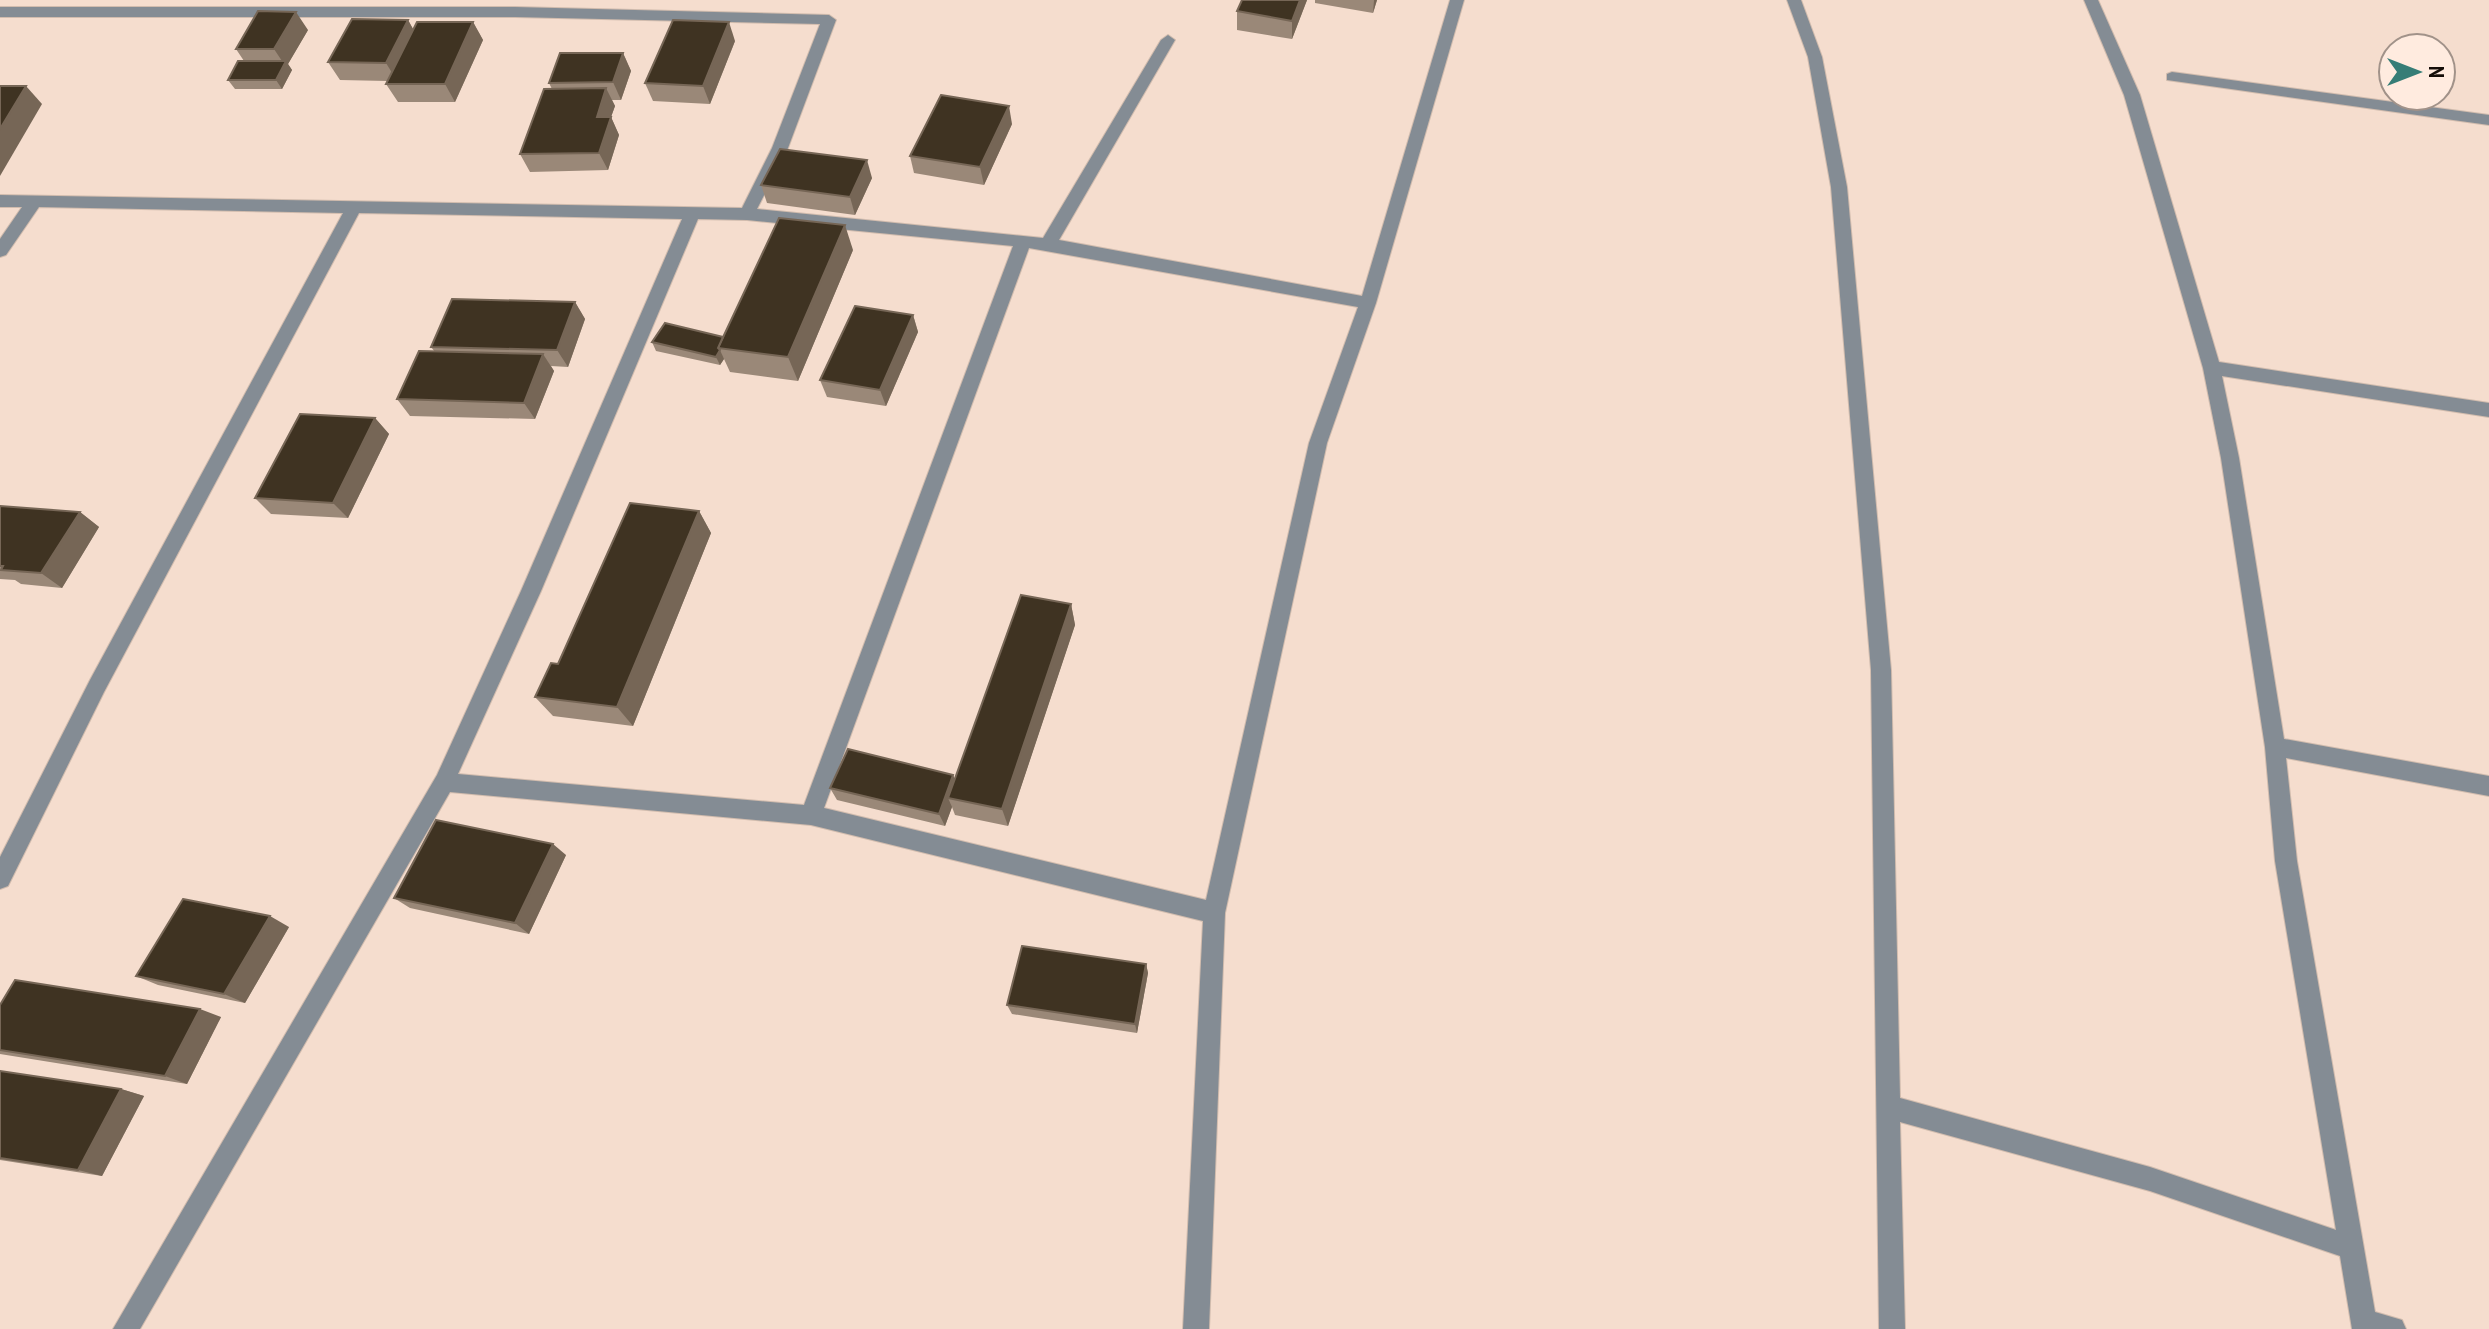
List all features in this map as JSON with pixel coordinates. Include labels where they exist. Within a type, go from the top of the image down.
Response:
[{"type":"street","points":[[1196,1329],[1214,913],[1318,443],[1368,303],[1457,0]]},
{"type":"street","points":[[1794,0],[1815,57],[1839,187],[1877,591],[1892,1329]]},
{"type":"street","points":[[2091,0],[2132,95],[2212,368],[2230,458],[2275,747],[2286,861],[2364,1326],[2393,1329]]},
{"type":"street","points":[[0,12],[515,12],[829,20],[780,148],[747,214]]},
{"type":"street","points":[[1048,244],[1168,40]]},
{"type":"street","points":[[2172,77],[2489,120]]},
{"type":"street","points":[[0,201],[747,214],[1048,244],[1368,303]]},
{"type":"street","points":[[0,251],[35,201]]},
{"type":"street","points":[[0,879],[97,686],[353,209]]},
{"type":"street","points":[[126,1329],[444,782],[531,591],[692,215]]},
{"type":"street","points":[[811,815],[1023,241]]},
{"type":"street","points":[[2212,368],[2489,410]]},
{"type":"street","points":[[2275,747],[2489,786]]},
{"type":"street","points":[[444,782],[811,815],[1214,913]]},
{"type":"street","points":[[1889,1107],[2150,1179],[2353,1248]]},
{"type":"building","points":[[1242,0],[1300,0],[1292,21],[1237,11]]},
{"type":"building","points":[[258,11],[296,12],[274,49],[236,49]]},
{"type":"building","points":[[352,19],[408,20],[386,63],[328,62]]},
{"type":"building","points":[[673,20],[729,22],[703,86],[645,83]]},
{"type":"building","points":[[417,22],[473,22],[445,84],[386,84]]},
{"type":"building","points":[[560,53],[623,53],[613,82],[549,83]]},
{"type":"building","points":[[238,61],[286,61],[276,80],[228,80]]},
{"type":"building","points":[[0,86],[26,86],[0,129]]},
{"type":"building","points":[[606,88],[597,117],[611,117],[599,153],[520,154],[544,89]]},
{"type":"building","points":[[941,95],[1009,106],[980,167],[910,156]]},
{"type":"building","points":[[780,149],[867,160],[850,197],[761,185]]},
{"type":"building","points":[[779,218],[845,225],[788,357],[718,348]]},
{"type":"building","points":[[452,299],[575,302],[557,350],[431,347]]},
{"type":"building","points":[[855,306],[913,315],[880,390],[820,380]]},
{"type":"building","points":[[665,323],[723,337],[716,357],[652,342]]},
{"type":"building","points":[[419,351],[543,354],[524,403],[397,399]]},
{"type":"building","points":[[300,414],[375,418],[333,503],[255,498]]},
{"type":"building","points":[[630,503],[699,511],[617,707],[535,697],[551,663],[558,664]]},
{"type":"building","points":[[0,506],[80,512],[41,573],[1,570]]},
{"type":"building","points":[[1021,595],[1071,604],[1002,809],[948,798]]},
{"type":"building","points":[[848,749],[953,775],[939,814],[830,788]]},
{"type":"building","points":[[436,820],[553,844],[515,923],[394,898]]},
{"type":"building","points":[[183,899],[270,916],[224,994],[136,976]]},
{"type":"building","points":[[1022,946],[1146,964],[1135,1024],[1007,1005]]},
{"type":"building","points":[[15,980],[200,1009],[165,1076],[0,1050],[0,1005]]},
{"type":"building","points":[[0,1071],[121,1089],[78,1170],[0,1158]]}]
